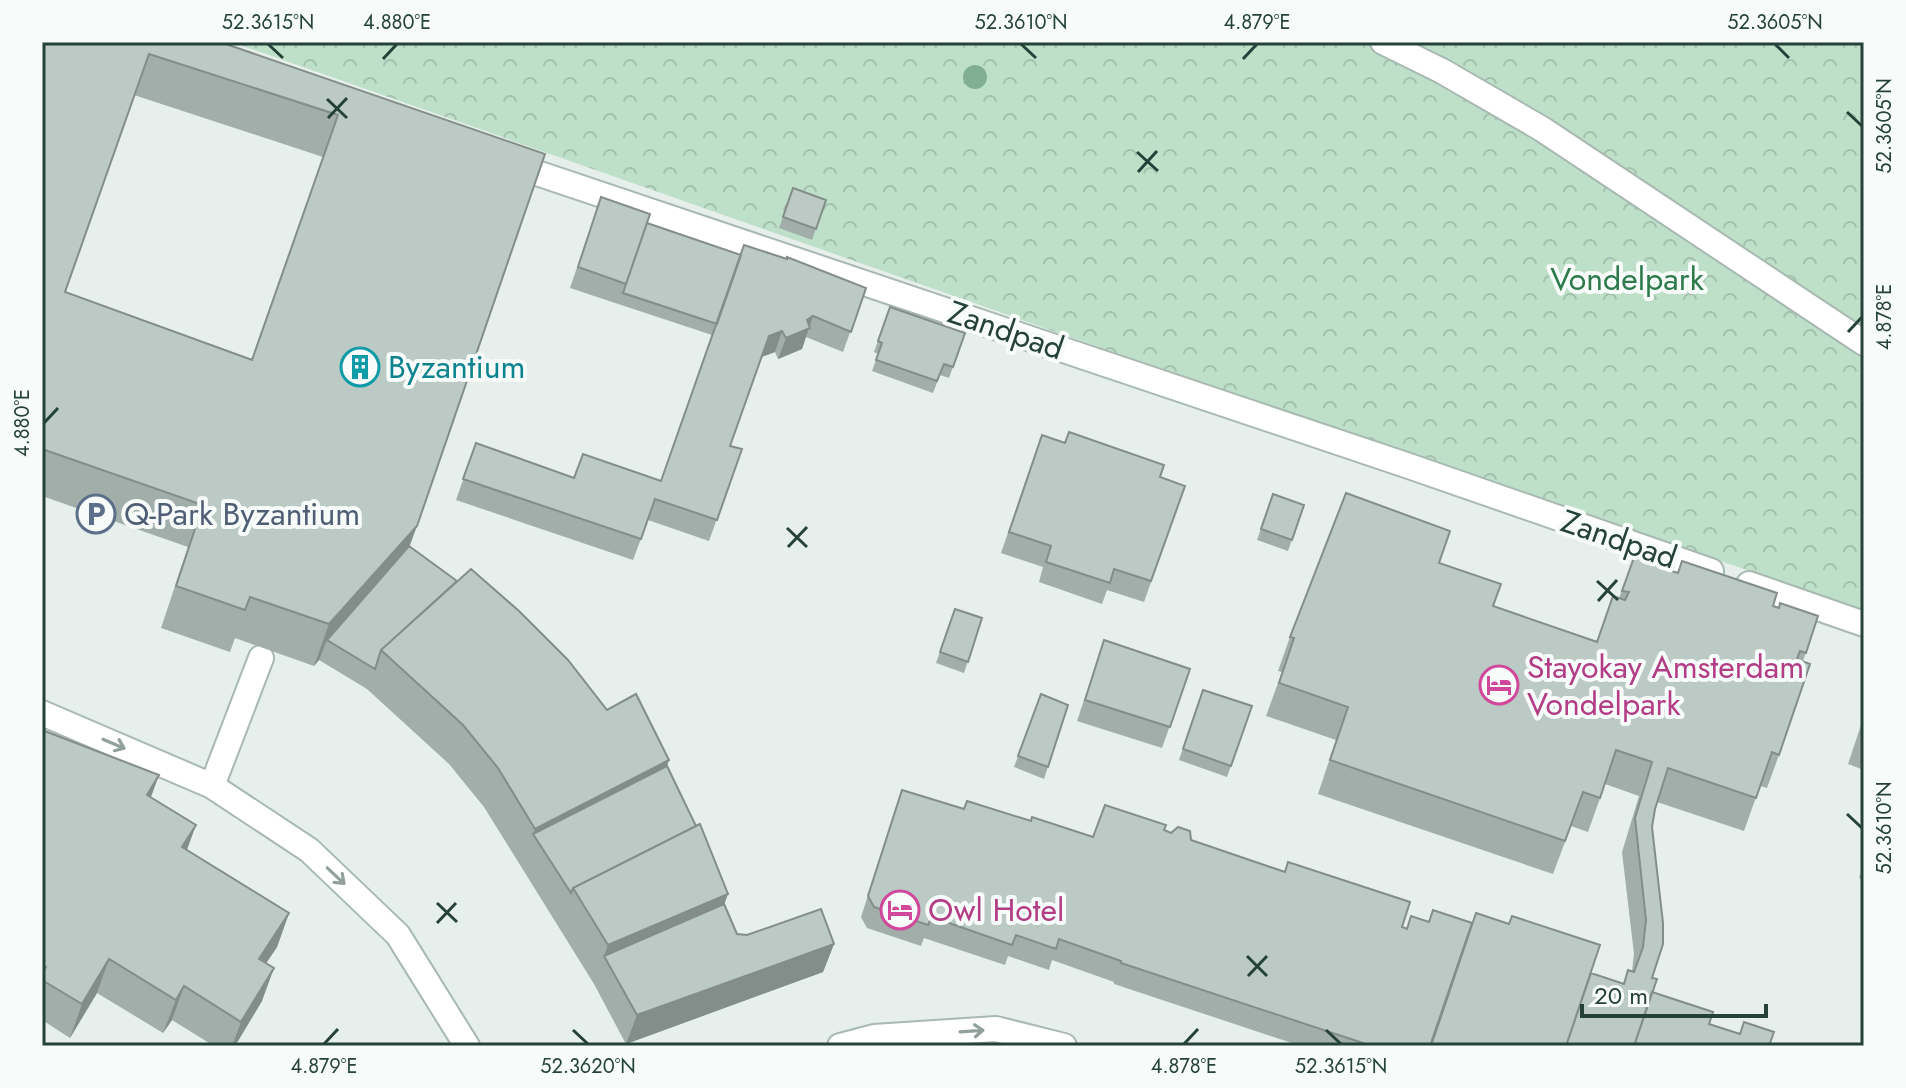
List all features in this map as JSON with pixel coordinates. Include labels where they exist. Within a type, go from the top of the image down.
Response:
[{"type":"street","points":[[1383,42],[1442,71],[1542,129],[1864,343]]},
{"type":"street","name":"Zandpad","points":[[491,158],[1421,470],[1864,624]]},
{"type":"street","points":[[212,786],[261,658]]},
{"type":"street","points":[[42,713],[212,786],[309,850],[398,935],[467,1046]]},
{"type":"street","points":[[840,1046],[874,1037],[996,1029],[1064,1046]]},
{"type":"green space","name":"Vondelpark","points":[[232,42],[1864,42],[1864,610],[1272,408]]},
{"type":"building","name":"Byzantium","points":[[42,42],[220,42],[545,154],[417,526],[329,624],[250,597],[245,610],[176,586],[203,505],[42,449]],"holes":[[[149,54],[338,115],[252,360],[65,292]]]},
{"type":"building","points":[[793,188],[826,200],[816,229],[783,217]]},
{"type":"building","points":[[601,197],[650,214],[626,284],[578,267]]},
{"type":"building","points":[[647,223],[741,255],[717,324],[623,293]]},
{"type":"building","points":[[744,245],[787,257],[866,288],[851,332],[813,316],[807,320],[810,328],[786,338],[782,331],[769,336],[730,446],[742,449],[717,520],[655,499],[641,539],[463,479],[476,443],[574,478],[583,454],[661,481]]},
{"type":"building","points":[[890,307],[965,333],[953,367],[944,364],[937,381],[876,360],[882,343],[878,341]]},
{"type":"building","points":[[1069,432],[1164,465],[1160,477],[1185,486],[1151,581],[1114,569],[1110,583],[1046,562],[1051,546],[1009,532],[1042,435],[1065,443]]},
{"type":"building","points":[[1346,493],[1450,531],[1439,563],[1501,584],[1493,606],[1597,642],[1613,596],[1625,600],[1629,592],[1622,591],[1636,552],[1674,566],[1671,571],[1678,573],[1682,561],[1777,593],[1773,606],[1779,608],[1780,603],[1818,616],[1806,653],[1800,651],[1797,659],[1810,664],[1779,755],[1772,752],[1756,798],[1668,768],[1652,827],[1663,944],[1652,978],[1657,979],[1634,1046],[1566,1046],[1591,973],[1624,984],[1628,970],[1634,972],[1643,947],[1646,920],[1635,818],[1652,762],[1616,750],[1600,798],[1583,792],[1565,841],[1330,760],[1348,707],[1279,683],[1294,638],[1290,637]]},
{"type":"building","points":[[1273,494],[1304,505],[1292,540],[1261,529]]},
{"type":"building","points":[[409,546],[457,581],[381,650],[375,669],[327,640]]},
{"type":"building","points":[[471,569],[568,660],[607,710],[636,694],[669,760],[535,829],[498,768],[463,725],[381,650]]},
{"type":"building","points":[[955,609],[982,618],[968,662],[940,652]]},
{"type":"building","points":[[1104,640],[1190,669],[1170,727],[1085,700]]},
{"type":"building","points":[[1203,690],[1252,706],[1231,766],[1183,749]]},
{"type":"building","points":[[1041,694],[1068,705],[1048,767],[1018,756]]},
{"type":"building","points":[[42,730],[159,775],[147,795],[196,825],[182,847],[289,913],[259,959],[274,968],[241,1022],[184,986],[176,1000],[109,959],[82,1004],[42,980],[46,967],[42,965]]},
{"type":"building","points":[[667,766],[696,826],[573,888],[571,893],[533,834]]},
{"type":"building","points":[[902,790],[964,809],[967,801],[1031,821],[1032,817],[1093,837],[1105,805],[1166,825],[1164,830],[1171,833],[1178,827],[1190,831],[1191,840],[1285,872],[1288,862],[1410,902],[1402,927],[1407,929],[1411,916],[1429,922],[1433,910],[1472,923],[1430,1046],[1372,1046],[1121,963],[1059,939],[1056,949],[1016,935],[1012,945],[932,917],[928,925],[874,907],[868,896]]},
{"type":"building","points":[[700,824],[728,894],[608,945],[573,888]]},
{"type":"building","points":[[724,904],[737,934],[747,935],[821,909],[834,944],[637,1015],[604,956]]},
{"type":"building","points":[[1476,913],[1509,924],[1512,916],[1600,945],[1566,1046],[1431,1046]]},
{"type":"building","points":[[1652,992],[1713,1012],[1709,1024],[1740,1034],[1744,1022],[1774,1032],[1769,1046],[1634,1046]]},
{"type":"place","name":"Byzantium","points":[[360,367]]},
{"type":"place","name":"Q-Park Byzantium","points":[[96,514]]},
{"type":"place","name":"Stayokay Amsterdam Vondelpark","points":[[1499,685]]},
{"type":"place","name":"Owl Hotel","points":[[900,910]]}]
